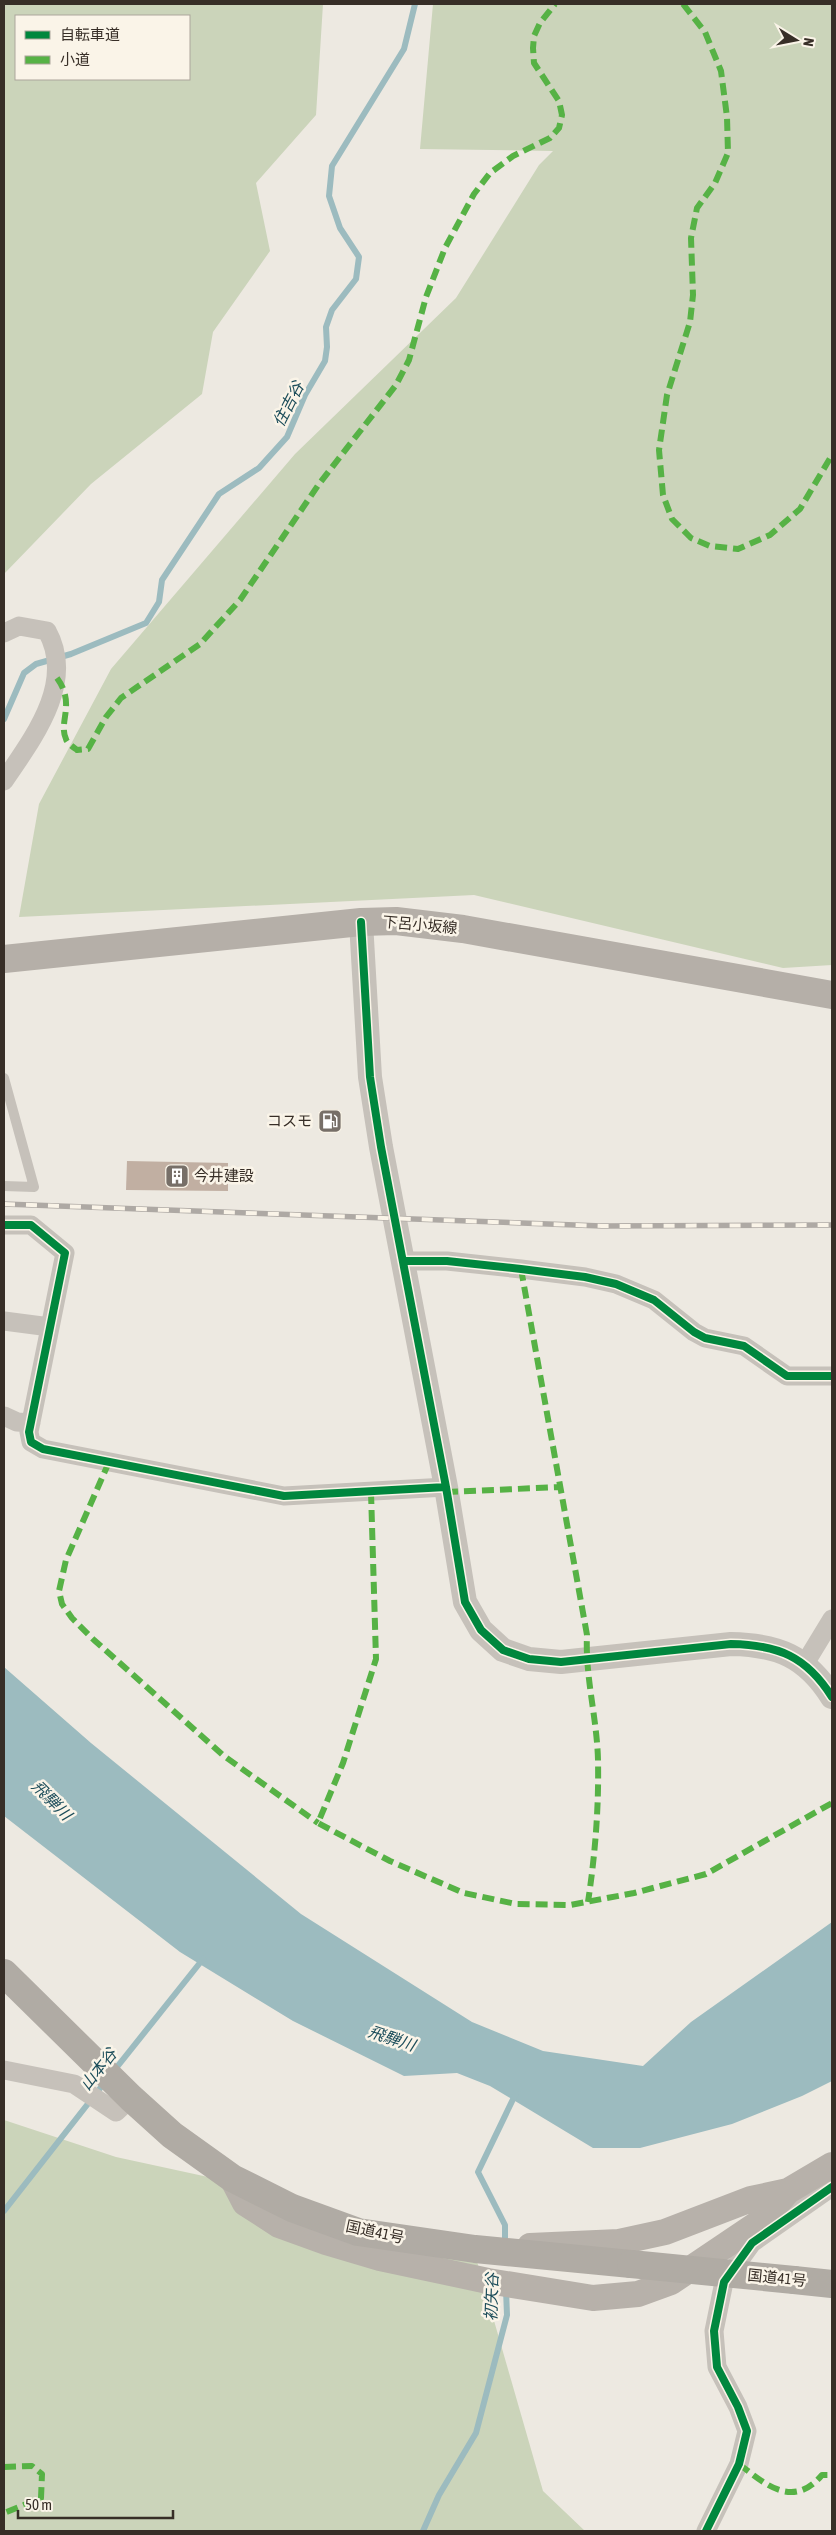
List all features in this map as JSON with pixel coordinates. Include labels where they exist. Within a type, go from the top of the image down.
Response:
[{"type":"highway","name":"国道41号","points":[[4,1973],[131,2098],[172,2135],[232,2178],[292,2208],[358,2232],[508,2252],[832,2284]]},
{"type":"main road","name":"下呂小坂線","points":[[4,959],[361,922],[396,921],[463,929],[832,995]]},
{"type":"main road","points":[[508,2252],[517,2246],[619,2242],[665,2232],[751,2199],[788,2191],[832,2165]]},
{"type":"main road","points":[[232,2178],[245,2203],[279,2225],[326,2242],[380,2258],[479,2279],[593,2298],[638,2294],[671,2282],[763,2220],[788,2191]]},
{"type":"street","points":[[4,633],[19,626],[46,631],[54,644],[57,678],[52,699],[27,747],[4,781]]},
{"type":"street","points":[[361,922],[370,1077],[446,1487],[465,1602],[481,1630],[503,1650],[529,1660],[561,1662],[731,1644],[760,1645],[785,1652],[804,1665],[832,1697]]},
{"type":"street","points":[[4,1225],[31,1225],[65,1253],[30,1423],[31,1442],[43,1449],[284,1496],[446,1487]]},
{"type":"street","points":[[403,1261],[447,1261],[585,1277],[616,1284],[654,1300],[694,1332],[706,1338],[744,1346],[787,1376],[832,1376]]},
{"type":"street","points":[[4,1320],[50,1327]]},
{"type":"street","points":[[4,1416],[17,1422],[30,1423]]},
{"type":"street","points":[[804,1665],[832,1619]]},
{"type":"street","points":[[4,2070],[74,2084],[116,2112],[131,2098]]},
{"type":"street","points":[[706,2531],[739,2464],[747,2431],[738,2407],[717,2367],[714,2331],[724,2282],[752,2242],[832,2187]]},
{"type":"lane","points":[[4,1078],[34,1187],[4,1186]]},
{"type":"green space","points":[[4,4],[323,4],[316,115],[256,183],[270,251],[213,332],[202,394],[91,484],[4,574]]},
{"type":"green space","points":[[433,4],[832,4],[832,965],[783,968],[474,895],[19,917],[39,804],[111,669],[295,454],[456,298],[539,165],[553,151],[420,149]]},
{"type":"green space","points":[[4,2120],[116,2157],[222,2180],[476,2258],[543,2491],[585,2531],[4,2531]]},
{"type":"water","name":"飛騨川","points":[[4,1667],[91,1743],[301,1914],[472,2022],[543,2051],[643,2066],[691,2022],[832,1922],[832,2081],[802,2096],[732,2124],[640,2148],[593,2148],[490,2086],[457,2073],[404,2076],[293,2021],[180,1952],[4,1816]]},
{"type":"building","name":"今井建設","points":[[127,1161],[228,1163],[228,1191],[126,1190]]},
{"type":"waterway","name":"住吉谷","points":[[4,719],[24,673],[36,664],[71,654],[146,623],[159,602],[162,580],[219,494],[259,468],[287,437],[305,395],[325,361],[327,347],[326,327],[332,310],[356,279],[359,257],[340,228],[329,196],[332,166],[404,49],[415,4]]},
{"type":"waterway","name":"山本谷","points":[[113,2072],[203,1959]]},
{"type":"waterway","name":"山本谷","points":[[4,2211],[105,2082]]},
{"type":"waterway","name":"初矢谷","points":[[505,2245],[505,2225],[478,2172],[516,2093]]},
{"type":"waterway","name":"初矢谷","points":[[423,2531],[439,2495],[476,2433],[507,2315],[506,2290]]},
{"type":"railway","points":[[4,1204],[602,1226],[832,1225]]},
{"type":"marked path","points":[[57,678],[63,687],[65,696],[64,733],[67,740],[77,750],[88,749],[106,717],[121,698],[200,644],[240,600],[319,484],[396,385],[409,360],[426,297],[445,248],[474,194],[490,173],[513,156],[550,138],[559,128],[562,115],[559,101],[534,63],[533,48],[534,36],[540,23],[555,4]]},
{"type":"marked path","points":[[683,4],[705,32],[721,71],[727,117],[728,153],[715,183],[697,208],[691,238],[693,295],[690,322],[667,395],[659,450],[663,495],[672,519],[691,538],[710,546],[738,549],[770,535],[800,509],[832,455]]},
{"type":"marked path","points":[[521,1269],[587,1635],[588,1666],[598,1760],[596,1831],[588,1902]]},
{"type":"marked path","points":[[109,1462],[66,1560],[59,1591],[62,1604],[72,1618],[94,1640],[224,1756],[318,1823]]},
{"type":"marked path","points":[[446,1492],[561,1487]]},
{"type":"marked path","points":[[371,1492],[376,1659],[343,1763],[318,1823],[390,1861],[464,1893],[516,1904],[570,1905],[634,1893],[706,1874],[832,1803]]},
{"type":"marked path","points":[[739,2464],[769,2486],[790,2492],[801,2491],[822,2475],[832,2475]]},
{"type":"marked path","points":[[4,2467],[32,2466],[42,2474],[41,2498],[4,2513]]},
{"type":"cycle path","points":[[361,922],[370,1077],[381,1147],[446,1487],[465,1602],[481,1630],[503,1650],[529,1659],[561,1662],[731,1644],[763,1647],[777,1650],[801,1662],[822,1683],[832,1697]]},
{"type":"cycle path","points":[[4,1225],[31,1225],[65,1253],[29,1432],[31,1442],[43,1449],[284,1496],[446,1487]]},
{"type":"cycle path","points":[[403,1261],[447,1261],[585,1277],[616,1284],[654,1300],[694,1332],[705,1338],[744,1346],[787,1376],[832,1376]]},
{"type":"cycle path","points":[[706,2531],[739,2464],[747,2431],[738,2407],[717,2367],[714,2331],[724,2282],[752,2243],[832,2187]]},
{"type":"place","name":"コスモ","points":[[330,1121]]},
{"type":"place","name":"今井建設","points":[[177,1176]]}]
